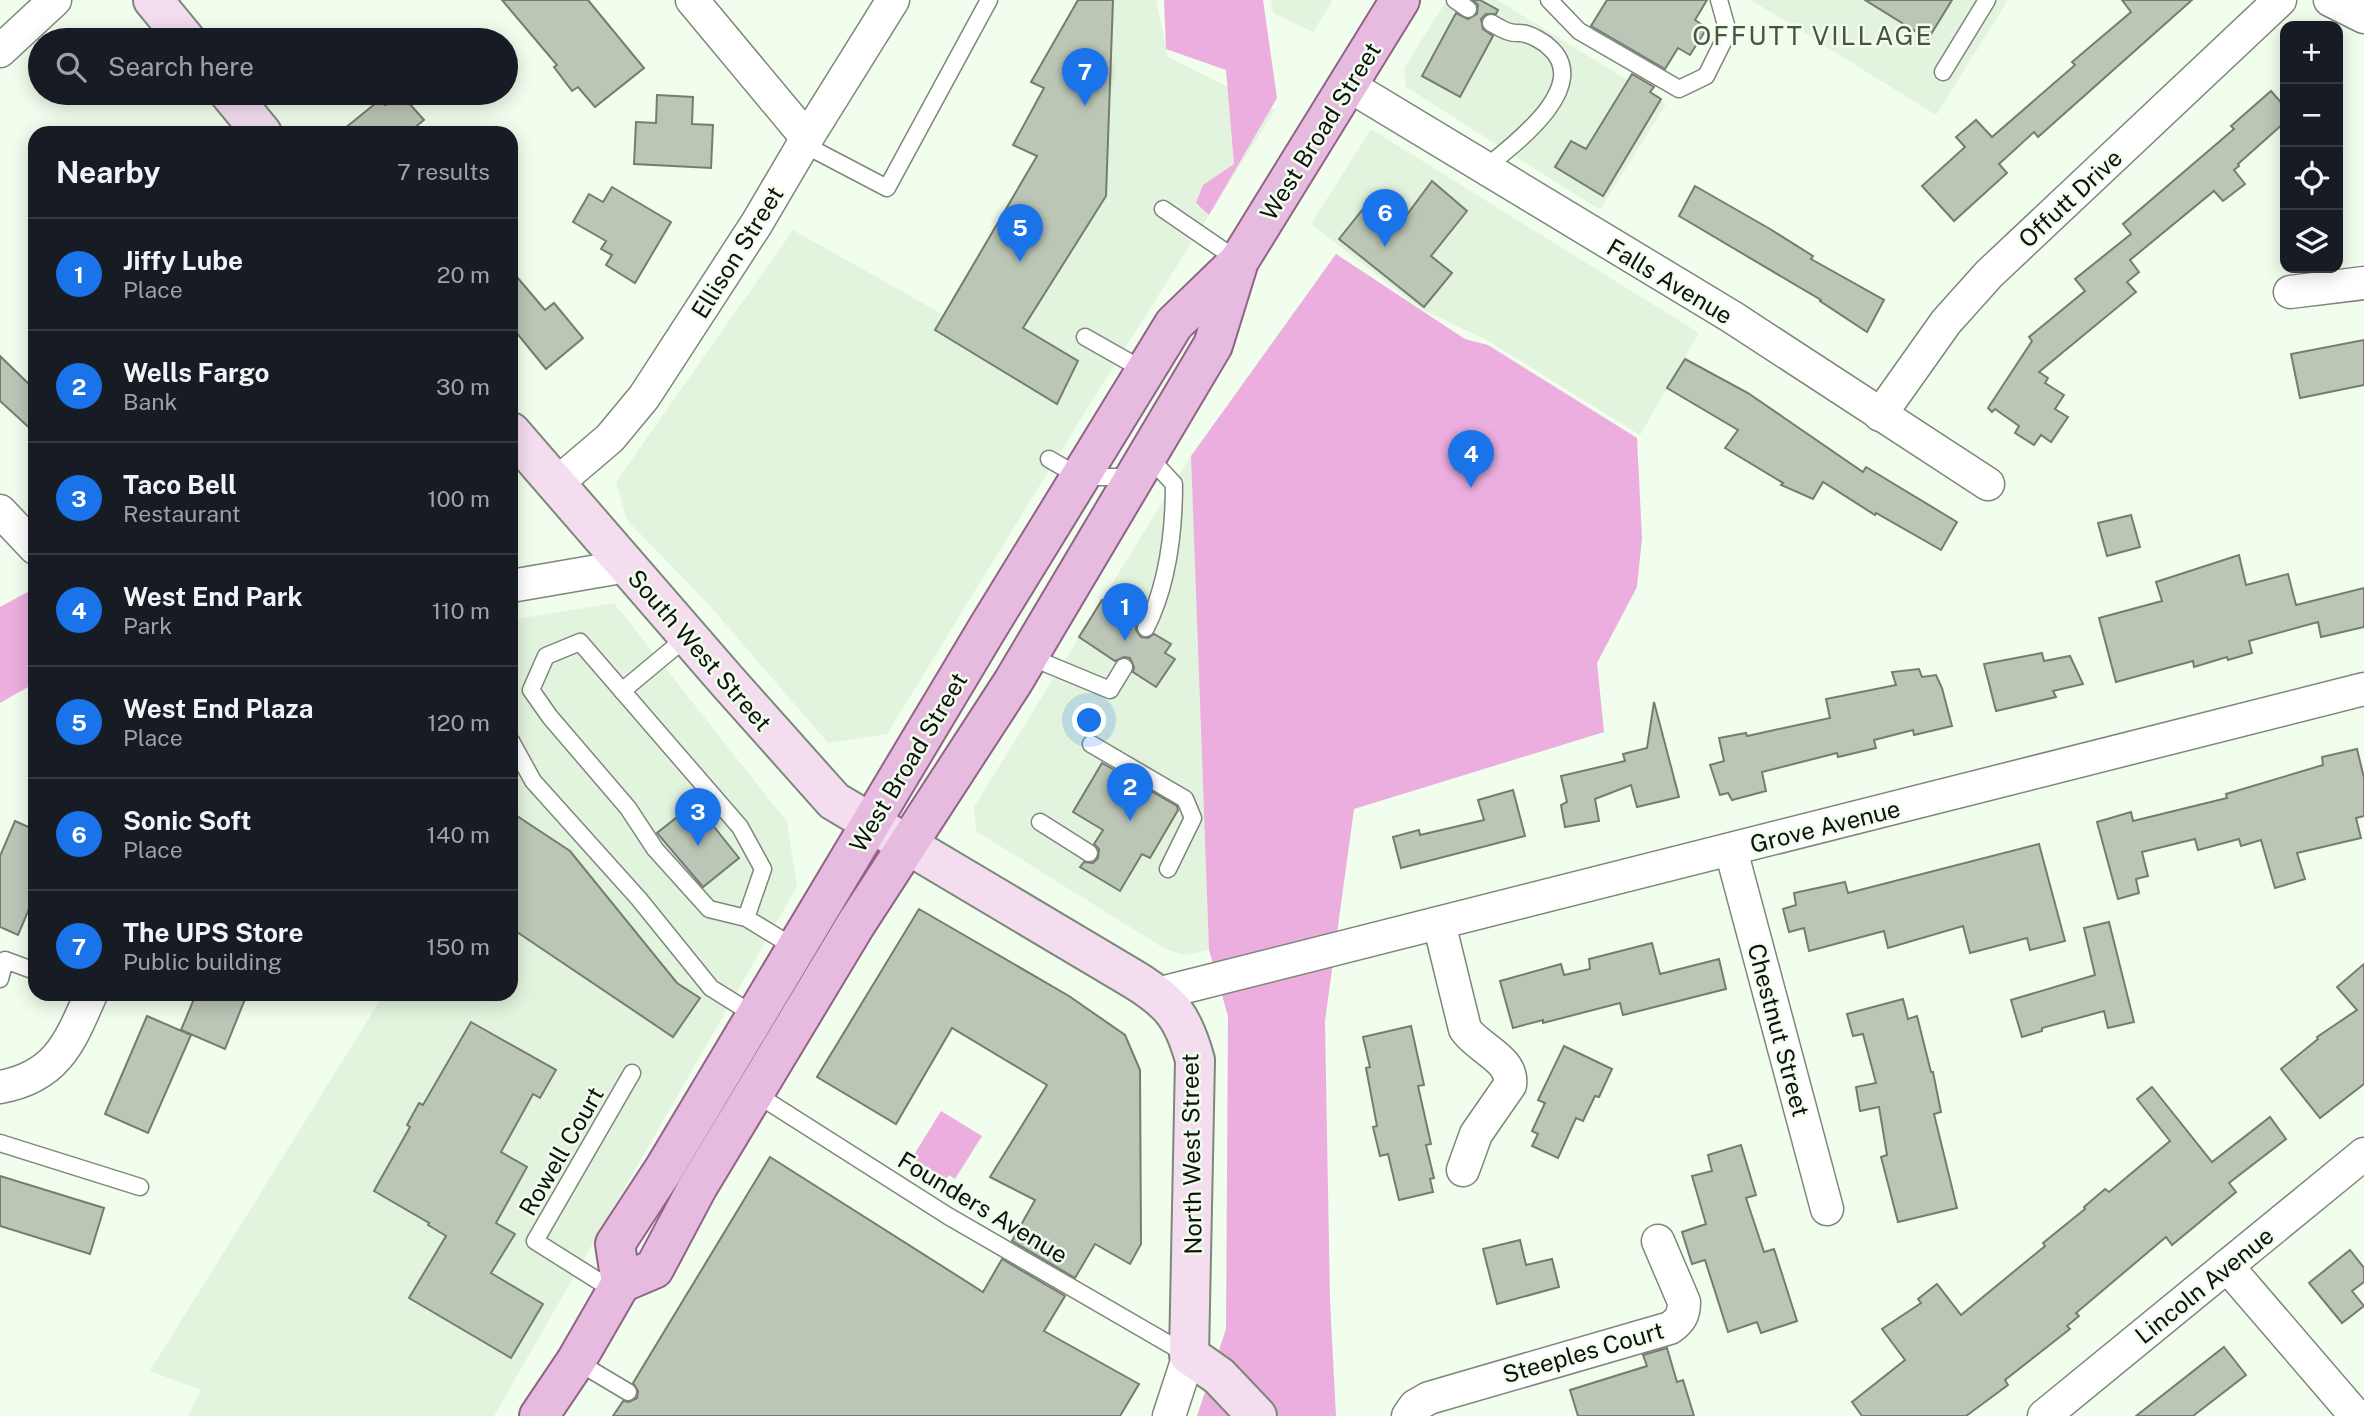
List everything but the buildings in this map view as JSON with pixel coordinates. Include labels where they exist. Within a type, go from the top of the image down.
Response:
[{"type":"main road","points":[[153,0],[176,28]]},
{"type":"main road","name":"West Broad Street","points":[[1239,261],[1213,345],[1028,656],[856,924],[697,1188],[654,1269],[618,1287],[615,1244],[652,1188],[870,824],[1064,468],[1145,371],[1174,324],[1239,261],[1400,0]]},
{"type":"main road","points":[[239,105],[256,126]]},
{"type":"main road","name":"South West Street","points":[[518,440],[834,801],[907,846]]},
{"type":"main road","name":"North West Street","points":[[907,846],[1157,994],[1178,1016],[1188,1034],[1195,1060],[1189,1355]]},
{"type":"main road","points":[[538,1416],[576,1360],[618,1287]]},
{"type":"main road","points":[[1189,1355],[1219,1376],[1257,1416]]},
{"type":"street","points":[[0,51],[55,0]]},
{"type":"street","points":[[692,0],[805,141]]},
{"type":"street","name":"Ellison Street","points":[[556,484],[610,438],[644,397],[757,223],[893,0]]},
{"type":"street","name":"Offutt Drive","points":[[1880,415],[1946,322],[1989,274],[2280,0]]},
{"type":"street","points":[[2330,0],[2364,17]]},
{"type":"street","name":"Falls Avenue","points":[[1348,85],[1732,317],[1988,484]]},
{"type":"street","points":[[2290,292],[2364,283]]},
{"type":"street","points":[[0,511],[28,541]]},
{"type":"street","points":[[518,585],[627,566]]},
{"type":"street","name":"Grove Avenue","points":[[1157,994],[2364,689]]},
{"type":"street","name":"Chestnut Street","points":[[1731,850],[1827,1209]]},
{"type":"street","points":[[1439,922],[1465,1029],[1471,1039],[1507,1067],[1511,1077],[1510,1085],[1476,1134],[1463,1170]]},
{"type":"street","points":[[0,1087],[29,1079],[55,1061],[70,1042],[88,1001]]},
{"type":"street","name":"Lincoln Avenue","points":[[2044,1416],[2364,1154]]},
{"type":"street","name":"Steeples Court","points":[[1409,1416],[1415,1406],[1429,1398],[1670,1328],[1678,1323],[1684,1312],[1684,1302],[1658,1241]]},
{"type":"street","points":[[2227,1266],[2356,1416]]},
{"type":"street","points":[[1169,1416],[1189,1355]]},
{"type":"lane","points":[[805,141],[887,188],[989,0]]},
{"type":"lane","points":[[1558,4],[1579,31],[1679,89],[1706,76],[1728,32],[1720,0]]},
{"type":"lane","points":[[1943,72],[1987,0]]},
{"type":"lane","points":[[1485,168],[1530,131],[1546,112],[1562,81],[1560,61],[1549,47],[1525,33],[1511,32],[1490,23]]},
{"type":"lane","points":[[1163,209],[1239,261]]},
{"type":"lane","points":[[1085,337],[1145,371]]},
{"type":"lane","points":[[1064,468],[1141,466],[1174,484],[1174,532],[1155,610],[1146,628]]},
{"type":"lane","points":[[622,691],[688,636]]},
{"type":"lane","points":[[746,918],[763,869],[740,827],[580,642],[546,656],[531,690],[550,718],[628,808],[655,849],[709,909],[746,918],[797,949]]},
{"type":"lane","points":[[1028,656],[1110,690],[1124,667]]},
{"type":"lane","points":[[1091,744],[1185,799],[1193,818],[1168,869]]},
{"type":"lane","points":[[518,754],[533,781],[639,899],[711,988],[755,1016]]},
{"type":"lane","points":[[1040,821],[1089,853]]},
{"type":"lane","points":[[0,979],[5,960],[28,968]]},
{"type":"lane","name":"Rowell Court","points":[[618,1287],[535,1241],[632,1073]]},
{"type":"lane","name":"Founders Avenue","points":[[756,1094],[948,1216],[1189,1355]]},
{"type":"lane","points":[[0,1143],[140,1187]]},
{"type":"lane","points":[[576,1360],[628,1392]]},
{"type":"shaded area","points":[[1084,0],[1156,0],[1168,57],[1275,110],[887,734],[828,743],[710,606],[627,520],[616,482],[793,230],[944,315],[1037,161]]},
{"type":"shaded area","points":[[1164,0],[1263,0],[1277,98],[1209,215],[1196,203],[1203,185],[1234,164],[1226,70],[1166,49]]},
{"type":"shaded area","points":[[1271,0],[1333,0],[1313,32],[1273,13]]},
{"type":"shaded area","points":[[1447,0],[1497,0],[1666,104],[1601,208],[1597,208],[1406,87],[1404,68]]},
{"type":"shaded area","points":[[1751,0],[2008,0],[1936,115]]},
{"type":"shaded area","points":[[1371,129],[1699,333],[1640,435],[1485,339],[1421,309],[1311,224]]},
{"type":"shaded area","points":[[1336,254],[1465,339],[1488,345],[1637,438],[1642,538],[1637,587],[1597,663],[1604,732],[1354,809],[1325,1021],[1330,1301],[1336,1416],[1197,1416],[1226,1329],[1228,1016],[1209,950],[1191,456]]},
{"type":"shaded area","points":[[1191,456],[1209,950],[1184,955],[1165,949],[976,831],[974,807]]},
{"type":"shaded area","points":[[28,592],[28,687],[0,703],[0,607]]},
{"type":"shaded area","points":[[614,603],[787,822],[797,887],[494,1416],[188,1416],[201,1390],[150,1371],[380,1001],[518,1001],[518,619]]},
{"type":"shaded area","points":[[941,1111],[982,1136],[955,1179],[949,1175],[946,1179],[912,1158]]},
{"type":"place","name":"The UPS Store","points":[[1085,106]]},
{"type":"place","name":"Sonic Soft","points":[[1385,247]]},
{"type":"place","name":"West End Plaza","points":[[1020,262]]},
{"type":"place","name":"West End Park","points":[[1471,488]]},
{"type":"place","name":"Jiffy Lube","points":[[1125,641]]},
{"type":"place","name":"Wells Fargo","points":[[1130,821]]},
{"type":"place","name":"Taco Bell","points":[[698,846]]},
{"type":"district","name":"OFFUTT VILLAGE","points":[[1813,35]]}]
